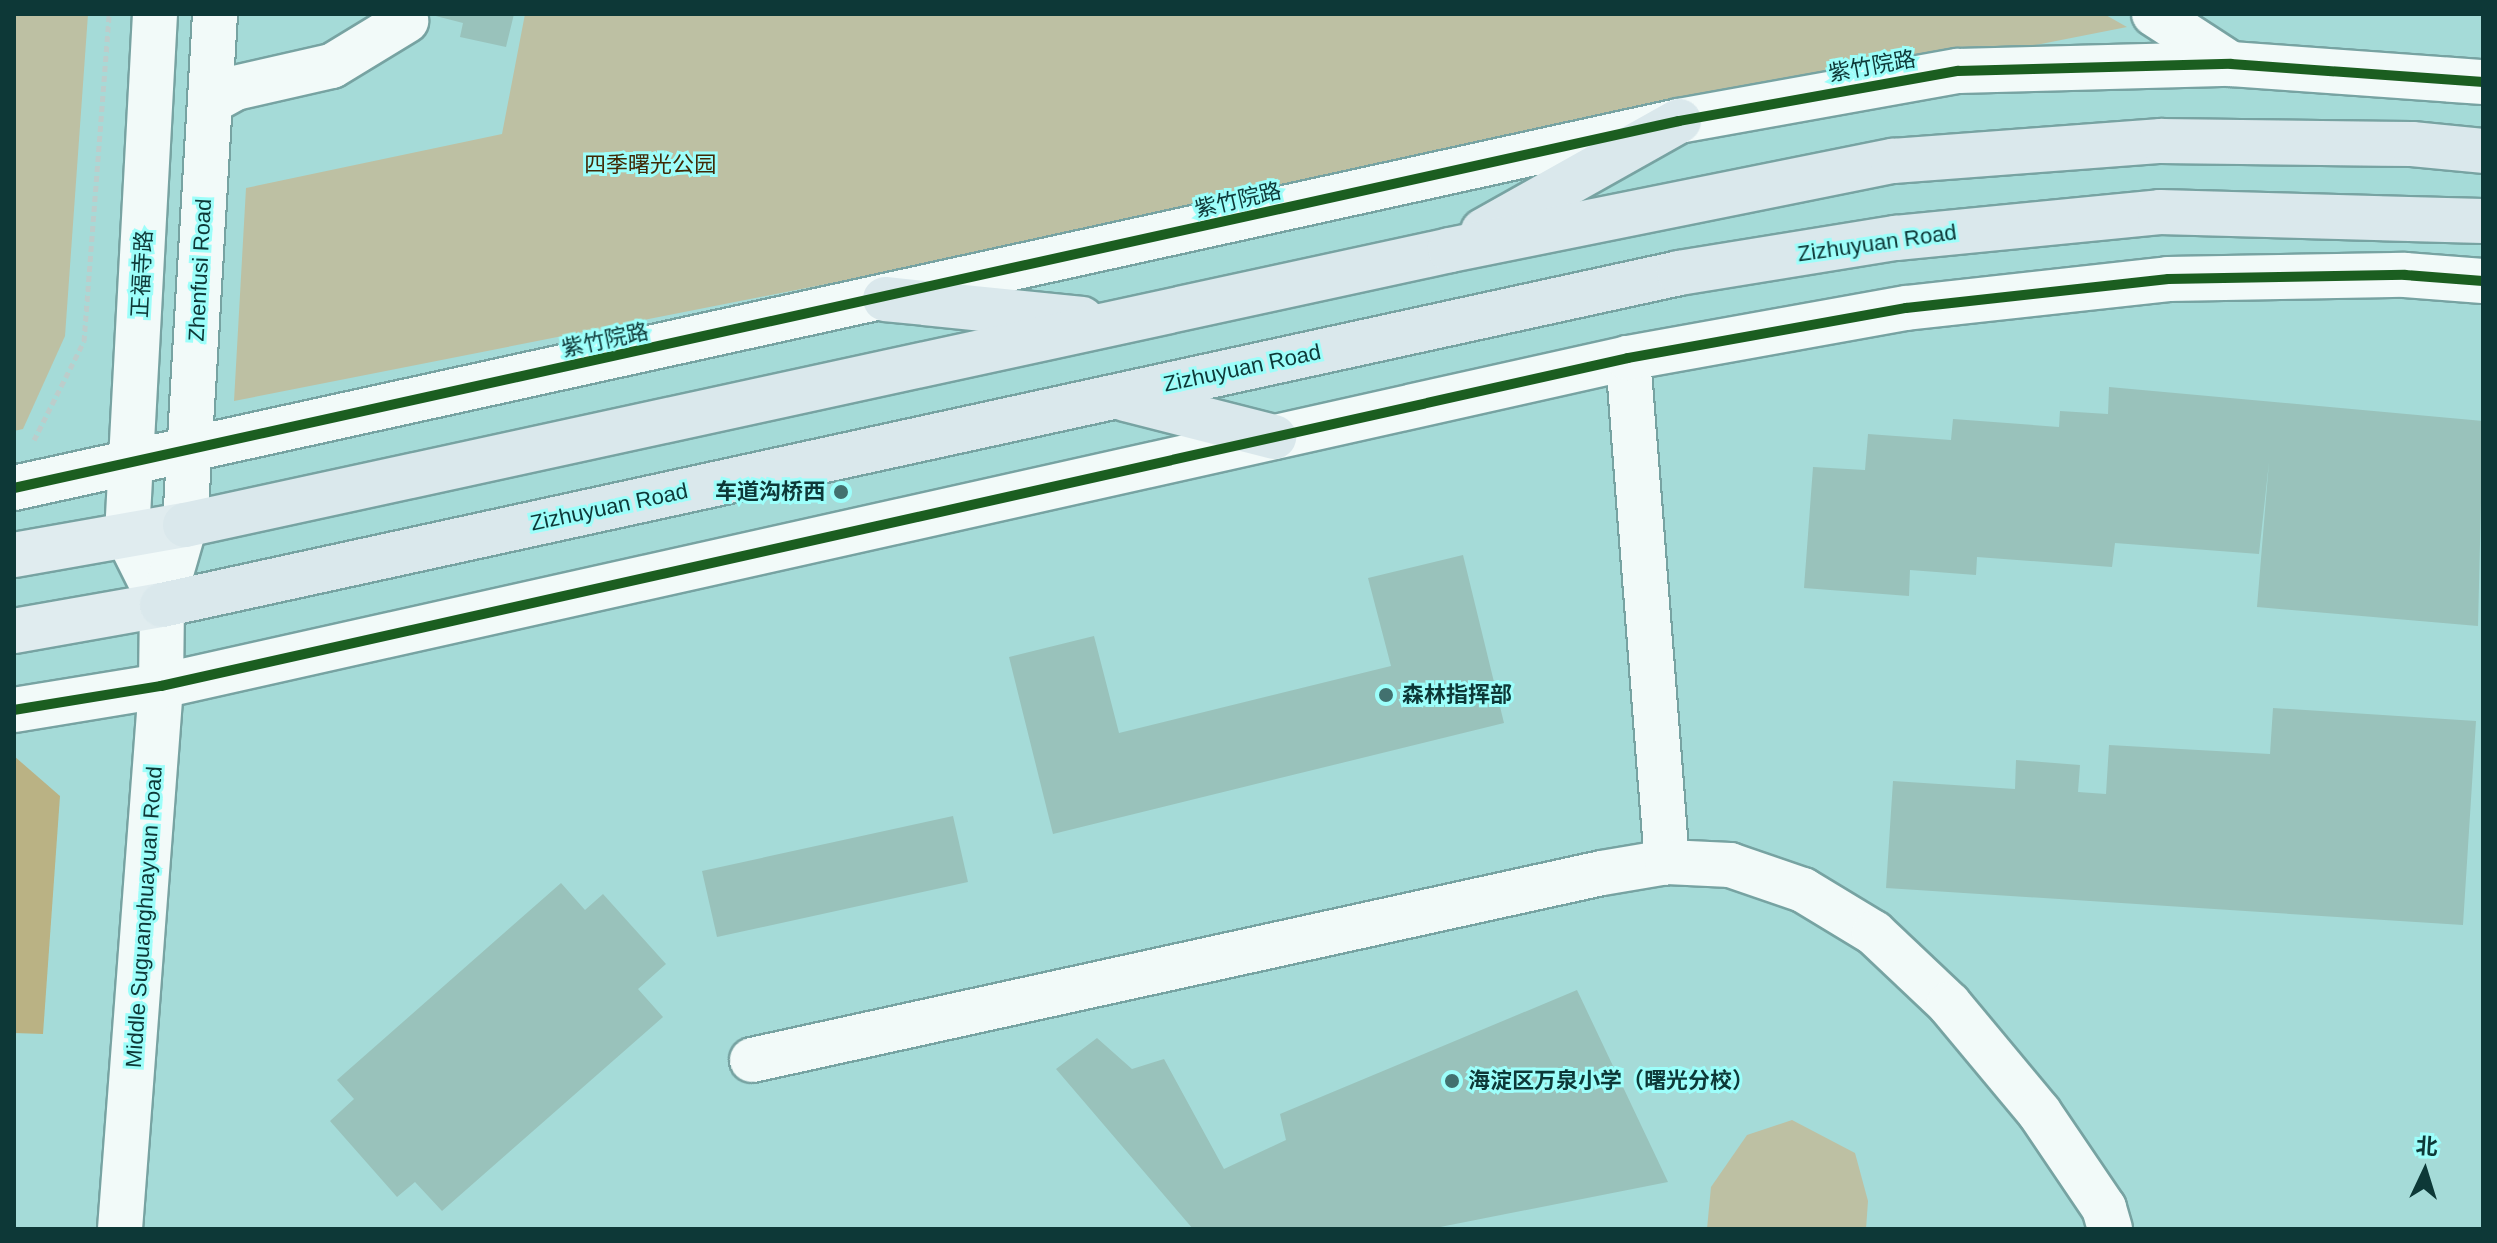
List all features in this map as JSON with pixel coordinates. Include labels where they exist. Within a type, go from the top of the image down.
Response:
[{"type":"highway","points":[[1450,250],[1679,121]]},
{"type":"highway","points":[[185,525],[1450,250],[1893,161],[2161,141],[2412,144],[2483,151]]},
{"type":"highway","name":"Zizhuyuan Road","points":[[162,605],[1679,273],[1896,238],[2160,212],[2483,221]]},
{"type":"highway","points":[[885,299],[1120,323]]},
{"type":"highway","points":[[1115,396],[1274,437]]},
{"type":"main road","points":[[14,555],[185,525]]},
{"type":"main road","name":"Zizhuyuan Road","points":[[14,631],[162,605]]},
{"type":"street","name":"正福寺路","points":[[127,535],[155,14]]},
{"type":"street","name":"Zhenfusi Road","points":[[162,605],[185,525],[215,14]]},
{"type":"street","points":[[2154,14],[2231,64]]},
{"type":"street","points":[[210,102],[235,88],[332,66],[406,21]]},
{"type":"street","name":"紫竹院路","points":[[22,469],[131,466],[1679,121],[1958,71],[2231,64],[2483,82]]},
{"type":"street","points":[[14,710],[161,686],[1628,358],[1906,308],[2168,279],[2405,275],[2483,281]]},
{"type":"street","points":[[1628,358],[1667,862]]},
{"type":"street","points":[[127,535],[162,605]]},
{"type":"street","name":"Middle Suguanghuayuan Road","points":[[120,1229],[161,686],[162,605]]},
{"type":"street","points":[[752,1060],[1667,862],[1730,865],[1803,890],[1874,933],[1949,1004],[2039,1112],[2104,1208],[2110,1229]]},
{"type":"path","points":[[22,469],[84,341],[109,14]]},
{"type":"green space","points":[[14,14],[88,14],[65,336],[23,429],[14,431]]},
{"type":"green space","name":"四季曙光公园","points":[[525,14],[2104,14],[2127,27],[234,401],[246,188],[502,134]]},
{"type":"green space","points":[[1792,1120],[1855,1153],[1868,1201],[1866,1229],[1707,1229],[1711,1187],[1747,1135]]},
{"type":"shaded area","points":[[14,756],[60,796],[43,1034],[14,1033]]},
{"type":"building","points":[[428,14],[514,14],[506,47],[460,37],[463,23]]},
{"type":"building","points":[[2109,387],[2483,421],[2478,626],[2257,607],[2269,462],[2259,554],[2115,543],[2112,567],[1977,557],[1976,575],[1910,570],[1909,596],[1804,588],[1813,467],[1865,470],[1868,434],[1951,440],[1953,419],[2059,427],[2060,411],[2108,414]]},
{"type":"building","name":"森林指挥部","points":[[1463,555],[1504,723],[1053,834],[1009,657],[1094,636],[1119,733],[1391,666],[1368,578]]},
{"type":"building","points":[[2273,708],[2476,721],[2463,925],[1886,888],[1893,781],[2015,789],[2016,760],[2080,765],[2078,792],[2106,794],[2109,745],[2270,754]]},
{"type":"building","points":[[953,816],[968,882],[717,937],[702,871]]},
{"type":"building","points":[[561,883],[585,910],[603,894],[666,964],[638,989],[663,1017],[442,1211],[415,1182],[397,1197],[330,1121],[354,1099],[337,1080]]},
{"type":"building","points":[[1577,990],[1668,1182],[1430,1229],[1193,1229],[1056,1069],[1097,1038],[1132,1069],[1164,1059],[1224,1169],[1286,1140],[1280,1114]]},
{"type":"cycle path","points":[[14,488],[1679,121],[1958,71],[2231,64],[2483,82]]},
{"type":"cycle path","points":[[14,710],[161,686],[1628,358],[1906,308],[2168,279],[2405,275],[2483,281]]},
{"type":"place","name":"车道沟桥西","points":[[841,492]]},
{"type":"place","name":"森林指挥部","points":[[1386,695]]},
{"type":"place","name":"海淀区万泉小学（曙光分校）","points":[[1452,1081]]}]
